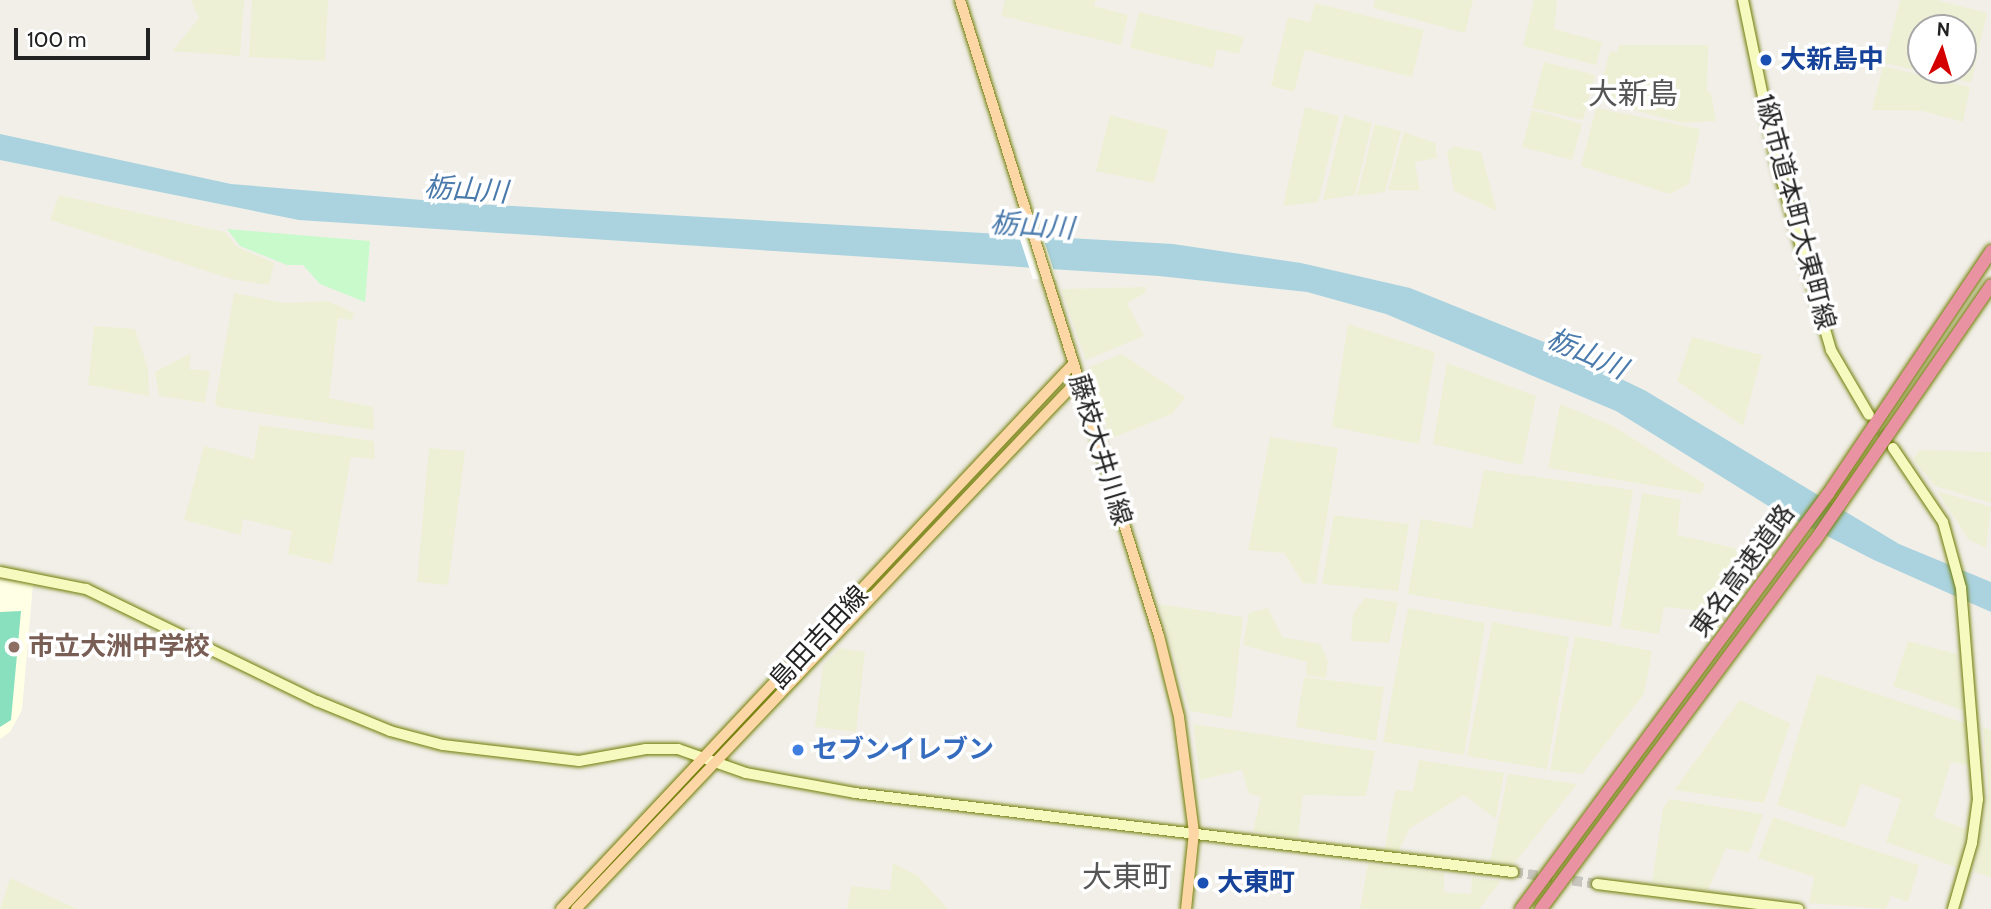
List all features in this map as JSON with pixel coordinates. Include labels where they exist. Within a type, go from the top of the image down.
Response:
[{"type":"highway","name":"東名高速道路","points":[[1521,909],[1828,494],[1991,251]]},
{"type":"highway","name":"東名高速道路","points":[[1541,909],[1814,542],[1991,285]]},
{"type":"main road","name":"藤枝大井川線","points":[[960,0],[1163,649],[1189,768],[1194,832],[1186,909]]},
{"type":"main road","name":"島田吉田線","points":[[576,909],[995,443],[1073,364]]},
{"type":"main road","name":"島田吉田線","points":[[561,909],[1078,380]]},
{"type":"street","name":"1級市道本町大東町線","points":[[1743,0],[1777,164],[1831,350],[1869,415]]},
{"type":"street","points":[[1893,448],[1935,508],[1955,553],[1965,619],[1978,799],[1972,843],[1953,909]]},
{"type":"street","points":[[0,572],[86,590],[317,701],[400,735],[443,745],[579,761],[661,748],[711,758],[746,773],[855,793],[1513,872]]},
{"type":"street","points":[[1597,884],[1798,909]]},
{"type":"shaded area","points":[[191,0],[244,0],[240,56],[172,51],[199,18]]},
{"type":"shaded area","points":[[252,0],[328,0],[325,61],[249,57]]},
{"type":"shaded area","points":[[1005,0],[1095,0],[1094,6],[1128,15],[1121,45],[1001,16]]},
{"type":"shaded area","points":[[1375,0],[1473,0],[1465,33],[1373,8]]},
{"type":"shaded area","points":[[1534,0],[1557,0],[1554,29],[1602,42],[1596,65],[1523,46]]},
{"type":"shaded area","points":[[1900,0],[1937,0],[1987,13],[1977,57],[1977,14],[1907,14],[1907,68],[1884,63]]},
{"type":"shaded area","points":[[1315,3],[1424,30],[1412,77],[1305,50],[1294,92],[1271,86],[1288,17],[1310,22]]},
{"type":"shaded area","points":[[1139,12],[1244,37],[1239,54],[1217,49],[1213,68],[1130,48]]},
{"type":"shaded area","points":[[1619,45],[1708,45],[1707,92],[1711,93],[1716,121],[1682,123],[1597,100],[1610,51],[1617,52]]},
{"type":"shaded area","points":[[1544,62],[1595,75],[1583,120],[1532,108]]},
{"type":"shaded area","points":[[1883,66],[1907,72],[1907,84],[1958,84],[1970,87],[1963,122],[1923,111],[1872,110]]},
{"type":"shaded area","points":[[1305,107],[1339,116],[1318,202],[1283,206]]},
{"type":"shaded area","points":[[1596,108],[1700,129],[1689,184],[1670,194],[1581,166]]},
{"type":"shaded area","points":[[1532,110],[1582,124],[1572,160],[1522,147]]},
{"type":"shaded area","points":[[1110,115],[1168,130],[1154,183],[1096,171]]},
{"type":"shaded area","points":[[1344,115],[1372,123],[1355,195],[1323,200]]},
{"type":"shaded area","points":[[1375,124],[1401,131],[1385,192],[1357,196]]},
{"type":"shaded area","points":[[1404,132],[1435,143],[1437,158],[1415,162],[1420,191],[1388,190]]},
{"type":"shaded area","points":[[1454,146],[1481,152],[1497,211],[1454,191],[1447,152]]},
{"type":"shaded area","points":[[59,195],[225,232],[237,247],[274,263],[269,285],[231,279],[50,220]]},
{"type":"shaded area","points":[[1146,287],[1145,293],[1127,303],[1144,336],[1086,360],[1061,289]]},
{"type":"shaded area","points":[[234,293],[285,303],[328,301],[354,313],[352,320],[338,318],[329,398],[373,407],[374,430],[218,407],[215,403]]},
{"type":"shaded area","points":[[1348,324],[1435,352],[1419,444],[1332,427]]},
{"type":"shaded area","points":[[94,326],[135,329],[148,368],[149,396],[88,385]]},
{"type":"shaded area","points":[[1692,337],[1762,355],[1743,426],[1677,381]]},
{"type":"shaded area","points":[[191,353],[189,369],[210,371],[205,403],[159,396],[155,372]]},
{"type":"shaded area","points":[[1122,354],[1185,397],[1172,414],[1110,439],[1089,367]]},
{"type":"shaded area","points":[[1447,363],[1536,396],[1522,465],[1433,444]]},
{"type":"shaded area","points":[[1560,404],[1613,426],[1705,484],[1701,494],[1548,468]]},
{"type":"shaded area","points":[[259,425],[374,441],[375,459],[351,457],[332,564],[288,554],[292,531],[243,519],[241,535],[184,520],[204,446],[254,459]]},
{"type":"shaded area","points":[[1270,437],[1338,448],[1316,584],[1303,583],[1284,553],[1248,550]]},
{"type":"shaded area","points":[[429,448],[465,451],[448,585],[417,582]]},
{"type":"shaded area","points":[[1919,450],[1991,452],[1991,503],[1935,486],[1913,459]]},
{"type":"shaded area","points":[[1484,470],[1633,490],[1611,627],[1408,594],[1421,519],[1472,528]]},
{"type":"shaded area","points":[[1937,491],[1991,507],[1986,548],[1969,540]]},
{"type":"shaded area","points":[[1642,493],[1681,500],[1677,535],[1748,551],[1705,611],[1664,607],[1659,634],[1620,628]]},
{"type":"shaded area","points":[[1334,515],[1409,524],[1398,591],[1322,584]]},
{"type":"shaded area","name":"市立大洲中学校","points":[[0,580],[33,584],[22,710],[10,732],[0,739]]},
{"type":"shaded area","points":[[1365,598],[1398,602],[1389,643],[1351,641],[1353,614]]},
{"type":"shaded area","points":[[1159,604],[1243,617],[1232,718],[1190,711]]},
{"type":"shaded area","points":[[1268,608],[1282,637],[1320,644],[1328,661],[1326,678],[1306,675],[1307,662],[1243,645],[1249,613]]},
{"type":"shaded area","points":[[1408,608],[1485,623],[1464,755],[1383,742]]},
{"type":"shaded area","points":[[1492,622],[1569,637],[1547,769],[1467,756]]},
{"type":"shaded area","points":[[1575,636],[1652,651],[1644,694],[1582,774],[1550,770]]},
{"type":"shaded area","points":[[1908,641],[1957,654],[1964,711],[1893,686]]},
{"type":"shaded area","points":[[840,648],[865,652],[856,732],[815,727],[823,665]]},
{"type":"shaded area","points":[[1817,674],[1965,723],[1968,765],[1951,762],[1934,817],[1966,829],[1958,868],[1886,842],[1901,799],[1861,784],[1845,828],[1777,805]]},
{"type":"shaded area","points":[[1304,677],[1384,687],[1376,741],[1296,727]]},
{"type":"shaded area","points":[[1740,700],[1790,723],[1764,803],[1674,790]]},
{"type":"shaded area","points":[[1193,724],[1375,751],[1366,796],[1303,795],[1298,838],[1253,831],[1261,797],[1249,794],[1242,770],[1200,780]]},
{"type":"shaded area","points":[[1983,727],[1991,730],[1991,877],[1974,872],[1988,792]]},
{"type":"shaded area","points":[[1419,760],[1504,773],[1496,819],[1464,795],[1410,828],[1396,856],[1384,853],[1395,790],[1413,791]]},
{"type":"shaded area","points":[[1508,774],[1577,784],[1514,864],[1490,862]]},
{"type":"shaded area","points":[[1670,799],[1763,814],[1749,853],[1726,848],[1708,890],[1652,882],[1663,808]]},
{"type":"shaded area","points":[[1773,817],[1919,865],[1908,902],[1891,896],[1886,909],[1809,903],[1814,877],[1758,858]]},
{"type":"shaded area","points":[[893,863],[918,876],[948,909],[847,909],[851,886],[890,890]]},
{"type":"shaded area","points":[[1368,864],[1444,873],[1444,892],[1471,894],[1472,878],[1501,881],[1479,909],[1360,909]]},
{"type":"shaded area","points":[[10,878],[77,909],[0,909]]},
{"type":"green space","points":[[227,229],[370,241],[365,302],[320,284],[303,265],[287,265],[240,246]]},
{"type":"green space","points":[[21,611],[11,720],[0,727],[0,612]]},
{"type":"water","points":[[0,134],[231,184],[458,203],[1173,244],[1301,263],[1410,288],[1549,344],[1646,391],[1899,544],[1991,582],[1991,612],[1874,560],[1770,507],[1616,411],[1386,314],[1307,292],[1159,276],[299,220],[0,160]]},
{"type":"pier","points":[[1013,218],[1037,219],[1057,280],[1033,279]]},
{"type":"tunnel","points":[[1871,419],[1893,448]]},
{"type":"tunnel","points":[[1513,872],[1597,884]]},
{"type":"place","name":"大新島中","points":[[1766,60]]},
{"type":"place","name":"市立大洲中学校","points":[[14,647]]},
{"type":"place","name":"セブンイレブン","points":[[798,750]]},
{"type":"place","name":"大東町","points":[[1203,883]]},
{"type":"district","name":"大新島","points":[[1633,94]]},
{"type":"district","name":"大東町","points":[[1127,877]]},
{"type":"water label","name":"栃山川","points":[[466,189]]},
{"type":"water label","name":"栃山川","points":[[1032,225]]},
{"type":"water label","name":"栃山川","points":[[1587,353]]}]
